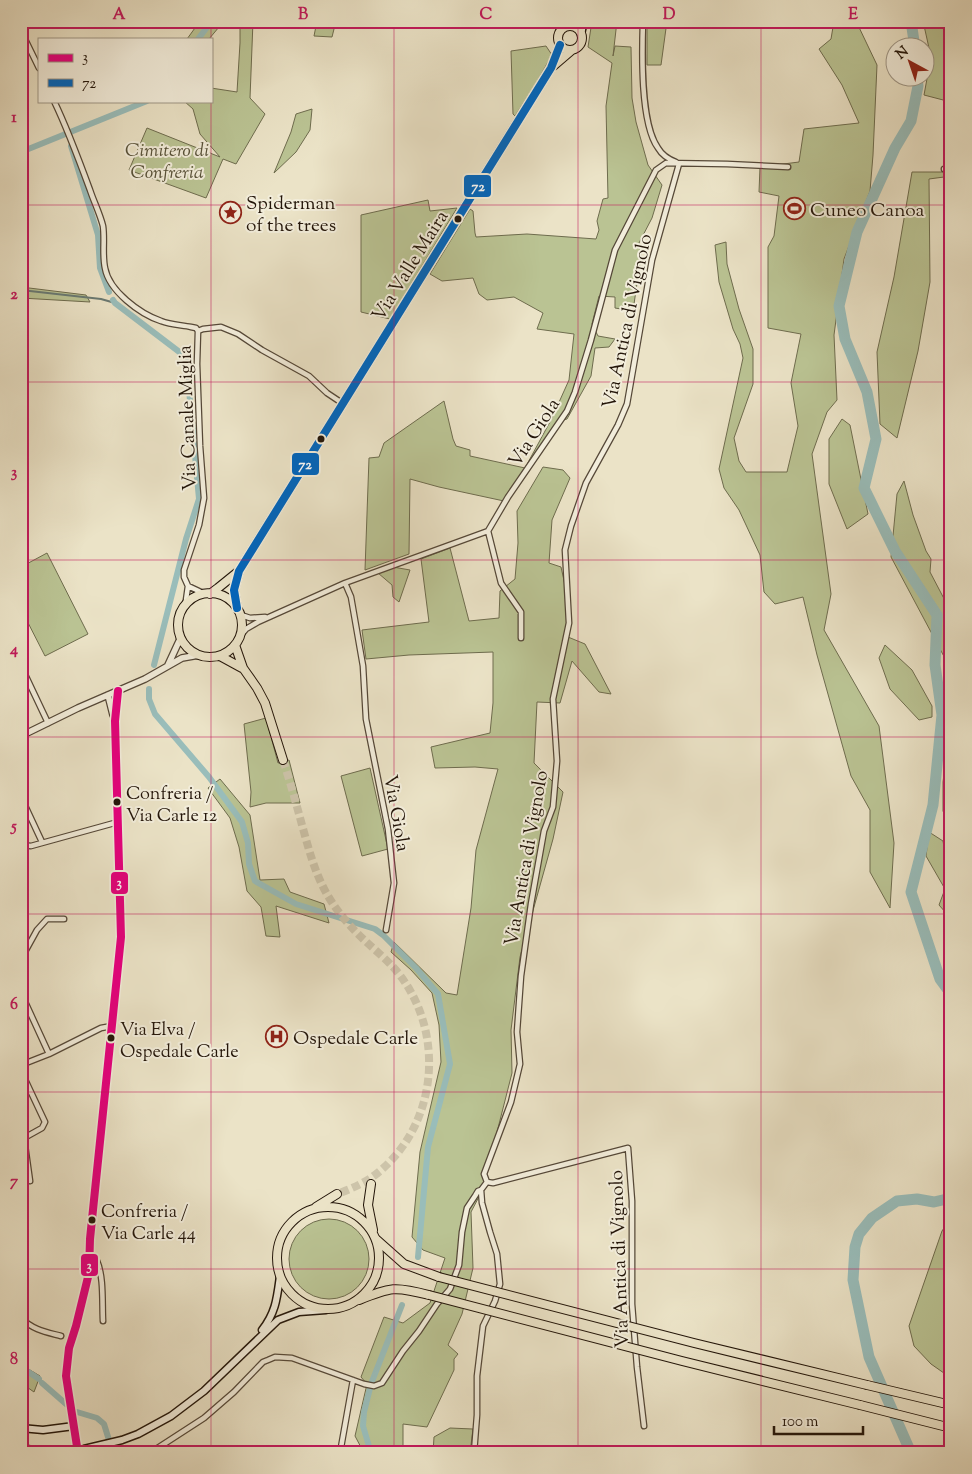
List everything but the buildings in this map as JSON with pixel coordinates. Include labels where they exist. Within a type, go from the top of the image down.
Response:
[{"type":"main road","points":[[573,26],[582,41],[575,49],[565,49],[560,45],[558,38],[562,28],[584,22]]},
{"type":"main road","name":"Via Valle Maira","points":[[239,612],[234,599],[234,590],[239,571],[551,68],[560,45]]},
{"type":"main road","name":"Via Valle Maira","points":[[551,68],[572,50]]},
{"type":"main road","name":"Via Valle Maira","points":[[207,594],[218,588],[239,571]]},
{"type":"main road","points":[[207,594],[220,595],[230,600],[239,612],[242,625],[241,635],[235,645],[228,652],[220,656],[206,657],[191,651],[185,645],[179,629],[179,621],[185,607],[197,596],[207,594]]},
{"type":"main road","points":[[235,645],[243,668],[257,688],[265,704],[283,760]]},
{"type":"main road","points":[[220,656],[243,668]]},
{"type":"main road","points":[[359,1300],[371,1288],[378,1273],[380,1256],[368,1205],[371,1184]]},
{"type":"main road","points":[[326,1310],[311,1307],[297,1300],[287,1289],[280,1276],[277,1250],[287,1228],[297,1217],[337,1194]]},
{"type":"main road","points":[[310,1210],[324,1207],[339,1208],[352,1212],[364,1221],[375,1236],[404,1264],[439,1277],[694,1343],[949,1405]]},
{"type":"main road","points":[[252,1344],[273,1314],[280,1276]]},
{"type":"main road","points":[[21,1448],[50,1453],[84,1449],[122,1440],[154,1426],[204,1392],[278,1320],[298,1312],[343,1308],[392,1288],[405,1289],[654,1354],[951,1426]]},
{"type":"main road","points":[[21,1428],[43,1430],[74,1426],[78,1453]]},
{"type":"street","points":[[21,26],[28,21]]},
{"type":"street","points":[[643,21],[644,88],[647,119],[658,148],[667,159],[679,164]]},
{"type":"street","points":[[21,31],[38,66]]},
{"type":"street","name":"Via Canale Miglia","points":[[54,102],[69,133],[103,226],[105,270],[112,284],[120,295],[150,317],[164,322],[191,326],[198,331],[197,364],[204,498],[199,525],[184,570],[184,577],[188,586],[185,607]]},
{"type":"street","name":"Via Giola","points":[[488,531],[508,497],[567,411],[575,392],[615,250],[656,170],[666,163],[788,167]]},
{"type":"street","name":"Via Antica di Vignolo","points":[[644,1426],[632,1304],[632,1201],[628,1148],[493,1182],[487,1182],[484,1174],[511,1102],[520,1064],[517,1032],[521,976],[544,832],[553,807],[557,761],[553,699],[569,623],[565,550],[586,483],[618,425],[627,404],[652,260],[679,164]]},
{"type":"street","points":[[944,169],[951,169]]},
{"type":"street","points":[[198,331],[221,327],[238,334],[275,358],[309,376],[327,393],[342,403]]},
{"type":"street","points":[[241,635],[246,629],[269,617],[345,583],[488,531],[501,584],[521,612],[521,638]]},
{"type":"street","name":"Via Giola","points":[[345,583],[351,597],[363,666],[366,719],[388,828],[394,883],[386,930]]},
{"type":"street","points":[[188,586],[207,594]]},
{"type":"street","points":[[239,612],[250,618],[269,617]]},
{"type":"street","points":[[168,665],[181,637]]},
{"type":"street","points":[[21,736],[144,679],[182,658],[199,655]]},
{"type":"street","points":[[21,666],[48,723]]},
{"type":"street","points":[[74,1426],[66,1376],[69,1348],[89,1273],[90,1239],[121,937],[115,720],[118,691]]},
{"type":"street","points":[[108,695],[115,720]]},
{"type":"street","points":[[21,797],[42,842]]},
{"type":"street","points":[[21,846],[30,846],[118,822]]},
{"type":"street","points":[[21,959],[38,930],[47,919],[64,919]]},
{"type":"street","points":[[21,993],[49,1054]]},
{"type":"street","points":[[21,1065],[49,1054],[101,1028],[112,1026]]},
{"type":"street","points":[[21,1071],[45,1122],[42,1128],[24,1138],[30,1181]]},
{"type":"street","points":[[150,1453],[204,1418],[234,1392],[263,1362],[268,1360],[292,1358],[364,1384],[376,1386],[382,1383],[437,1304],[450,1289],[459,1266],[462,1232],[468,1208],[487,1182]]},
{"type":"street","points":[[474,1453],[477,1415],[477,1376],[483,1326],[495,1301],[500,1284],[497,1254],[482,1203],[481,1190]]},
{"type":"street","points":[[90,1259],[97,1261],[100,1267],[103,1321]]},
{"type":"street","points":[[21,1318],[36,1329],[61,1336]]},
{"type":"street","points":[[340,1453],[354,1380]]},
{"type":"green space","points":[[200,21],[224,21],[210,38],[188,38]]},
{"type":"green space","name":"Cimitero di Confreria","points":[[240,21],[253,21],[250,98],[265,114],[236,164],[223,159],[206,198],[129,170],[147,128],[220,157],[200,134],[193,109],[185,102],[212,102],[212,88],[237,92]]},
{"type":"green space","points":[[317,21],[336,21],[332,37],[314,36]]},
{"type":"green space","points":[[592,21],[617,21],[613,56],[615,46],[631,47],[632,98],[636,122],[648,165],[662,185],[652,218],[639,243],[641,256],[633,311],[615,308],[615,297],[599,296],[592,324],[598,336],[615,339],[609,347],[595,348],[591,376],[567,419],[559,421],[504,501],[410,479],[409,554],[365,570],[369,458],[379,457],[384,443],[444,401],[456,446],[470,450],[470,456],[525,468],[551,420],[569,380],[574,334],[537,329],[543,313],[514,297],[487,300],[479,294],[473,278],[442,281],[430,274],[470,209],[473,211],[476,237],[527,234],[596,239],[599,230],[597,221],[603,199],[608,198],[606,106],[612,63],[588,47]]},
{"type":"green space","points":[[647,21],[667,21],[661,65],[647,65]]},
{"type":"green space","points":[[834,21],[856,21],[877,65],[873,155],[870,191],[844,259],[834,335],[837,400],[827,412],[812,454],[831,594],[824,630],[879,726],[894,843],[890,908],[870,872],[870,810],[851,776],[817,655],[803,597],[775,604],[764,592],[760,555],[739,510],[724,488],[719,469],[743,358],[719,282],[715,245],[726,242],[727,264],[739,309],[753,349],[753,384],[734,438],[739,461],[746,472],[787,472],[798,426],[791,383],[801,334],[768,328],[768,247],[774,236],[779,196],[759,192],[760,167],[799,162],[804,129],[859,123],[842,85],[819,49],[831,39]]},
{"type":"green space","points":[[923,21],[951,21],[951,101],[924,95],[925,88],[934,88],[934,38],[927,38]]},
{"type":"green space","points":[[546,46],[552,55],[515,116],[513,114],[511,51]]},
{"type":"green space","points":[[312,109],[310,130],[296,152],[274,173],[291,132],[296,114]]},
{"type":"green space","points":[[912,172],[947,172],[944,177],[929,179],[930,282],[918,351],[897,438],[880,424],[877,352],[894,277]]},
{"type":"green space","points":[[428,200],[430,211],[457,208],[390,319],[361,312],[361,215]]},
{"type":"green space","points":[[21,287],[86,295],[90,302],[21,298]]},
{"type":"green space","points":[[842,419],[850,425],[868,514],[847,529],[829,484],[829,439]]},
{"type":"green space","points":[[543,467],[563,470],[570,478],[552,520],[549,563],[561,567],[567,594],[568,637],[585,644],[611,694],[599,692],[572,661],[560,703],[537,702],[534,763],[563,792],[553,839],[520,957],[511,1030],[512,1073],[482,1191],[471,1212],[473,1268],[462,1314],[448,1345],[458,1354],[454,1359],[454,1370],[427,1427],[403,1424],[403,1453],[364,1453],[355,1436],[367,1384],[361,1377],[384,1317],[403,1323],[430,1303],[445,1258],[423,1250],[412,1237],[420,1152],[441,1062],[439,1025],[432,993],[391,952],[394,942],[446,993],[457,995],[471,908],[476,850],[498,769],[475,767],[435,768],[431,747],[490,733],[493,703],[493,652],[409,655],[366,659],[362,630],[429,622],[421,559],[450,548],[469,621],[499,618],[500,591],[515,579],[518,543],[517,511]]},
{"type":"green space","points":[[904,481],[913,515],[926,551],[931,559],[930,572],[951,612],[951,664],[948,664],[891,557],[897,494]]},
{"type":"green space","points":[[47,553],[88,634],[45,656],[21,609],[21,567]]},
{"type":"green space","points":[[393,567],[410,570],[399,602],[393,597],[392,585],[378,573]]},
{"type":"green space","points":[[885,645],[912,670],[932,706],[932,717],[919,720],[890,689],[879,658]]},
{"type":"green space","points":[[266,718],[278,763],[289,760],[300,803],[266,803],[250,807],[251,792],[244,724]]},
{"type":"green space","points":[[949,737],[951,741],[951,829],[943,811],[943,782]]},
{"type":"green space","points":[[370,768],[388,849],[362,856],[341,776]]},
{"type":"green space","points":[[220,779],[250,815],[260,880],[284,879],[290,892],[324,904],[329,923],[276,906],[280,937],[266,936],[261,907],[247,891],[239,847],[230,818],[208,788]]},
{"type":"green space","points":[[929,832],[943,841],[946,858],[951,867],[951,911],[946,913],[939,905],[945,889],[926,856]]},
{"type":"green space","points":[[951,1218],[951,1378],[931,1364],[914,1346],[909,1326],[942,1231]]},
{"type":"green space","points":[[329,1219],[344,1222],[357,1231],[366,1244],[369,1259],[366,1274],[357,1287],[344,1296],[329,1299],[314,1296],[301,1287],[292,1274],[289,1259],[292,1244],[301,1231],[314,1222]]},
{"type":"green space","points":[[21,1358],[24,1360],[25,1367],[40,1376],[34,1392],[21,1383]]},
{"type":"green space","points":[[450,1428],[473,1429],[470,1453],[433,1453],[434,1437]]},
{"type":"waterway","points":[[199,38],[212,21]]},
{"type":"waterway","points":[[911,21],[914,38]]},
{"type":"waterway","points":[[918,88],[911,121],[895,148],[857,232],[839,306],[845,339],[867,392],[876,439],[864,488],[895,551],[937,615],[935,665],[942,715],[933,805],[911,892],[940,979],[951,994]]},
{"type":"waterway","points":[[21,152],[145,102]]},
{"type":"waterway","points":[[71,146],[98,235],[100,268],[109,292]]},
{"type":"waterway","points":[[21,290],[101,299],[115,303]]},
{"type":"waterway","points":[[113,300],[186,357],[199,499],[186,539],[154,665]]},
{"type":"waterway","points":[[149,689],[149,699],[155,714],[209,777],[242,822],[248,843],[249,864],[255,881],[296,904],[375,929],[416,968],[438,994],[450,1064],[428,1147],[418,1257]]},
{"type":"waterway","points":[[911,1453],[869,1357],[853,1280],[855,1247],[859,1234],[872,1218],[897,1201],[917,1199],[934,1202],[951,1198]]},
{"type":"waterway","points":[[371,1453],[363,1426],[364,1412],[371,1384],[402,1305]]},
{"type":"waterway","points":[[21,1367],[39,1379]]},
{"type":"waterway","points":[[42,1383],[66,1404]]},
{"type":"waterway","points":[[77,1412],[97,1418],[104,1424],[113,1453]]},
{"type":"tunnel","points":[[283,760],[310,853],[323,888],[346,921],[402,978],[416,1002],[425,1028],[429,1055],[428,1082],[422,1108],[411,1133],[395,1156],[375,1175],[361,1184],[337,1194]]},
{"type":"transit line","name":"72","points":[[237,608],[234,590],[239,571],[551,68],[560,45]]},
{"type":"transit line","name":"3","points":[[78,1453],[66,1376],[69,1348],[89,1273],[90,1239],[121,937],[115,721],[118,691]]},
{"type":"place","name":"Cuneo Canoa","points":[[794,209]]},
{"type":"place","name":"Spiderman of the trees","points":[[230,213]]},
{"type":"place","name":"Confreria / Via Carle 12","points":[[117,802]]},
{"type":"place","name":"Ospedale Carle","points":[[277,1037]]},
{"type":"place","name":"Via Elva / Ospedale Carle","points":[[111,1038]]},
{"type":"place","name":"Confreria / Via Carle 44","points":[[92,1220]]}]
